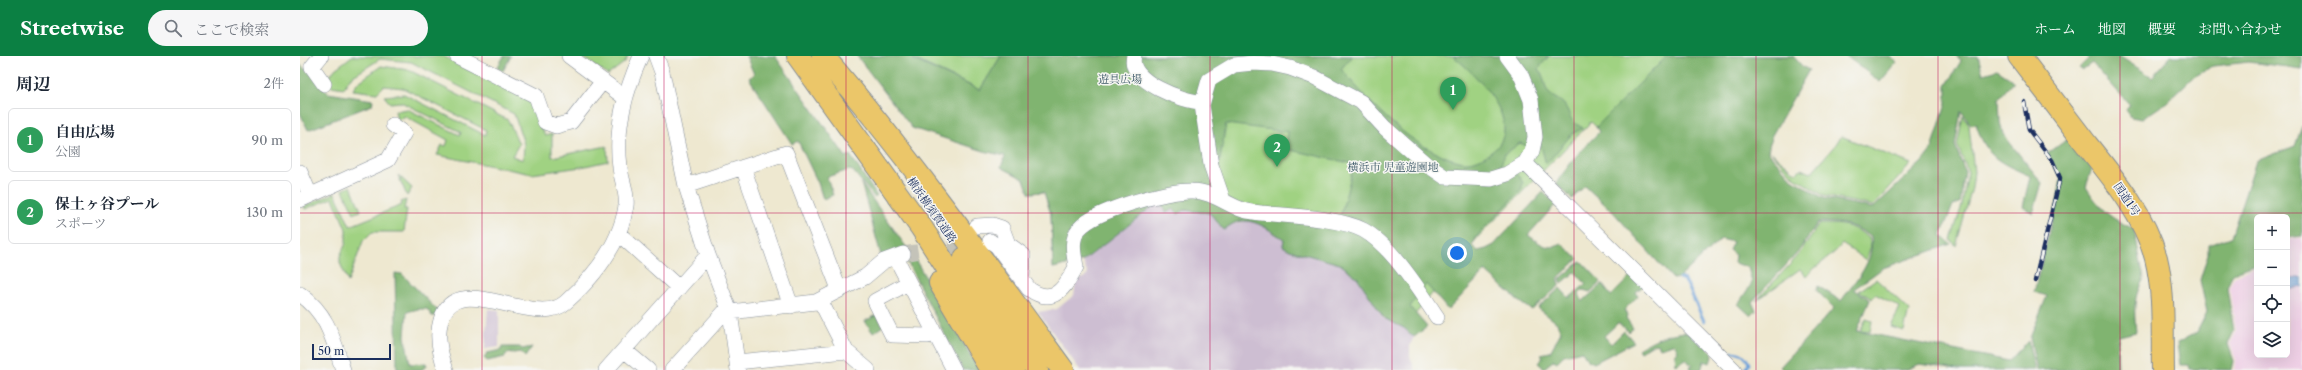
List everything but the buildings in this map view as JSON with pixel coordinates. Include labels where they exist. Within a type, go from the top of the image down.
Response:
[{"type":"highway","points":[[796,56],[912,234],[991,370]]},
{"type":"highway","name":"横浜横須賀道路","points":[[796,56],[921,227],[1013,370]]},
{"type":"highway","name":"横浜横須賀道路","points":[[819,56],[867,118],[932,210],[1037,370]]},
{"type":"highway","points":[[823,56],[872,113],[943,205],[1063,370]]},
{"type":"highway","name":"国道1号","points":[[2019,56],[2116,182],[2136,211],[2146,230],[2156,258],[2162,296],[2163,370]]},
{"type":"street","points":[[321,56],[312,67],[324,84]]},
{"type":"street","points":[[457,56],[536,96],[545,122],[556,126],[571,122],[603,81]]},
{"type":"street","points":[[569,56],[624,97]]},
{"type":"street","points":[[446,370],[442,359],[438,333],[442,315],[451,305],[464,298],[474,297],[546,311],[557,308],[566,303],[608,256],[618,233],[626,206],[619,156],[621,112],[624,97],[641,56]]},
{"type":"street","points":[[656,56],[662,72],[686,186],[708,255],[729,310],[738,366],[846,351]]},
{"type":"street","points":[[1134,56],[1132,61],[1136,71],[1156,88],[1190,102],[1202,102]]},
{"type":"street","points":[[1223,200],[1211,165],[1202,102],[1209,80],[1234,65],[1253,63],[1272,64],[1314,77],[1361,102],[1385,128],[1426,164],[1445,177],[1491,179],[1507,174],[1525,163],[1532,151],[1535,137],[1531,100],[1521,75],[1507,56]]},
{"type":"street","points":[[300,172],[305,198],[388,160],[404,133],[392,125]]},
{"type":"street","points":[[686,186],[786,154],[839,289]]},
{"type":"street","points":[[1525,163],[1734,370]]},
{"type":"street","points":[[743,168],[791,306]]},
{"type":"street","points":[[990,240],[997,246],[1022,281],[1036,294],[1053,296],[1075,275],[1073,243],[1078,229],[1092,218],[1152,197],[1192,191],[1212,195],[1244,210],[1335,222],[1361,229],[1376,238],[1413,281],[1437,317]]},
{"type":"street","points":[[977,226],[993,225],[1002,228],[1008,244],[1023,255],[1022,281]]},
{"type":"street","points":[[618,233],[679,288]]},
{"type":"street","points":[[606,370],[708,255]]},
{"type":"street","points":[[672,370],[729,310],[791,306],[820,300],[864,277],[884,261],[900,256],[908,283],[954,370]]},
{"type":"street","points":[[908,283],[874,301],[892,335],[928,336],[934,333]]},
{"type":"street","points":[[300,294],[308,300],[326,322],[343,370]]},
{"type":"street","points":[[820,300],[846,351],[868,370]]},
{"type":"street","points":[[624,350],[648,370]]},
{"type":"shaded area","points":[[1159,201],[1173,209],[1210,213],[1230,225],[1246,221],[1261,223],[1284,239],[1290,250],[1340,264],[1357,277],[1383,318],[1404,328],[1414,337],[1410,345],[1410,357],[1415,370],[1080,370],[1038,312],[1057,309],[1074,295],[1076,282],[1088,275],[1080,255]]},
{"type":"shaded area","points":[[2302,238],[2302,370],[2235,370],[2236,360],[2230,344],[2236,332],[2229,287],[2234,277],[2254,267],[2254,358],[2290,358],[2290,239]]},
{"type":"shaded area","points":[[488,309],[499,310],[499,347],[485,349]]},
{"type":"green space","points":[[352,56],[443,56],[530,101],[545,136],[552,134],[552,157],[607,146],[608,161],[581,167],[532,174],[437,155],[442,145],[446,146],[448,140],[404,116],[397,121],[395,111],[407,109],[460,135],[461,132],[401,102],[390,103],[384,96],[404,94],[485,135],[486,130],[403,88],[384,86],[377,93],[353,90],[356,84],[381,66],[409,70],[508,120],[519,144],[512,156],[523,160],[524,144],[514,114],[411,62],[380,59],[350,78],[344,88],[331,86],[326,81],[335,69]]},
{"type":"green space","points":[[504,56],[511,56],[503,71],[497,68]]},
{"type":"green space","points":[[581,56],[628,56],[625,62],[608,75]]},
{"type":"green space","points":[[746,56],[775,56],[846,157],[850,155],[877,196],[875,198],[853,171],[849,170],[827,177],[833,195],[823,199],[818,183],[798,141],[792,144],[749,78],[754,74]]},
{"type":"green space","name":"横浜市 児童遊園地","points":[[857,56],[915,56],[914,60],[980,90],[1001,56],[1352,56],[1341,69],[1379,111],[1425,147],[1441,155],[1459,161],[1471,162],[1483,158],[1501,142],[1504,130],[1502,116],[1486,88],[1453,56],[1549,56],[1538,69],[1542,75],[1546,89],[1550,94],[1564,104],[1572,121],[1583,128],[1572,134],[1546,164],[1541,146],[1527,146],[1520,143],[1505,154],[1500,167],[1511,170],[1518,176],[1523,183],[1521,190],[1477,236],[1472,246],[1478,251],[1494,245],[1543,192],[1556,204],[1528,235],[1544,246],[1552,247],[1562,244],[1578,259],[1558,278],[1560,285],[1532,310],[1519,301],[1485,271],[1448,310],[1426,284],[1410,307],[1427,327],[1414,337],[1404,328],[1384,318],[1357,277],[1340,264],[1290,250],[1283,246],[1284,239],[1255,222],[1240,221],[1232,224],[1224,230],[1210,213],[1184,210],[1178,214],[1173,209],[1166,213],[1159,201],[1083,261],[1053,268],[1051,214],[1044,192],[1029,193],[1024,179],[1001,167],[1005,156],[984,151],[912,128]],"holes":[[[1226,124],[1288,132],[1286,149],[1354,164],[1340,218],[1246,208],[1214,193]]]},
{"type":"green space","points":[[915,56],[1001,56],[980,90],[914,59]]},
{"type":"green space","name":"横浜市 児童遊園地","points":[[1094,56],[1790,56],[1607,137],[1591,122],[1479,236],[1404,328],[1384,318],[1357,277],[1340,264],[1290,250],[1283,246],[1284,239],[1255,222],[1240,221],[1232,224],[1224,230],[1210,213],[1184,210],[1178,214],[1173,209],[1166,213],[1159,201],[1080,255],[1083,261],[1053,268],[1051,214],[1044,192],[1029,193],[1024,179],[1001,167]]},
{"type":"green space","points":[[1667,56],[1793,56],[1803,67],[1809,70],[1771,137],[1768,152],[1792,179],[1823,198],[1873,208],[1922,162],[1932,149],[1946,103],[1946,86],[1961,61],[1956,56],[1978,56],[1983,74],[1997,70],[2014,81],[1999,98],[2000,122],[2003,134],[2042,183],[2033,213],[2023,207],[2030,176],[2002,163],[1996,158],[1985,145],[1976,124],[1971,125],[1961,111],[1955,145],[1965,172],[1960,203],[1953,205],[1941,235],[1951,244],[1883,268],[1854,289],[1870,300],[1857,331],[2009,361],[2028,341],[2035,370],[1957,370],[1920,364],[1905,370],[1783,370],[1780,367],[1834,308],[1816,290],[1818,286],[1841,301],[1858,279],[1867,263],[1870,255],[1871,237],[1852,226],[1818,222],[1798,252],[1752,302],[1756,311],[1751,316],[1738,304],[1752,283],[1748,267],[1734,263],[1735,255],[1729,250],[1733,242],[1721,239],[1679,278],[1673,279],[1614,213],[1585,186],[1572,199],[1556,183],[1576,156],[1599,132],[1596,127]]},
{"type":"green space","points":[[1846,56],[1890,56],[1897,62],[1880,82]]},
{"type":"green space","points":[[2087,56],[2119,56],[2152,77],[2171,56],[2302,56],[2302,69],[2249,62],[2213,66],[2192,78],[2167,102],[2142,119],[2131,117],[2126,110],[2130,105],[2092,63],[2082,70],[2079,68],[2089,58]]},
{"type":"green space","points":[[300,65],[317,79],[328,93],[373,100],[372,105],[308,130],[300,113]]},
{"type":"green space","points":[[1963,116],[1969,125],[1974,172],[1972,188],[1956,246],[1951,240],[1962,205],[1968,172],[1957,145]]},
{"type":"green space","points":[[2302,126],[2302,200],[2300,201],[2302,206],[2302,236],[2290,238],[2290,214],[2254,214],[2254,265],[2240,270],[2232,275],[2227,288],[2234,331],[2228,344],[2234,361],[2232,370],[2190,369],[2189,365],[2180,365],[2177,343],[2197,332],[2207,312],[2200,280],[2208,254],[2208,245],[2231,237],[2256,161],[2295,146]]},
{"type":"green space","points":[[1841,136],[1911,164],[1873,206],[1824,196],[1793,176],[1771,152],[1796,173],[1801,169],[1811,173]]},
{"type":"green space","points":[[2069,138],[2092,168],[2086,187],[2101,208],[2118,221],[2134,229],[2144,279],[2140,285],[2135,304],[2136,332],[2119,336],[2117,348],[2118,370],[2037,370],[2030,338],[2047,296],[2034,292],[2057,202],[2061,178],[2047,154]]},
{"type":"green space","points":[[398,175],[412,188],[407,196]]},
{"type":"green space","points":[[861,183],[916,261],[979,370],[963,370],[901,250],[882,259]]},
{"type":"green space","points":[[351,186],[361,211],[354,213],[343,190]]},
{"type":"green space","points":[[335,193],[350,226],[402,205],[401,202],[406,200],[404,209],[407,209],[404,232],[372,232],[363,241],[348,282],[340,263],[340,256],[346,243],[346,229],[333,198],[305,209],[304,206]]},
{"type":"green space","points":[[1819,224],[1834,224],[1851,227],[1863,233],[1869,238],[1871,246],[1866,260],[1842,244],[1806,276],[1800,269],[1756,301],[1797,257]]},
{"type":"green space","points":[[1581,261],[1601,282],[1590,292],[1583,290],[1578,295],[1583,301],[1602,284],[1611,296],[1633,274],[1644,285],[1636,292],[1638,296],[1624,310],[1627,315],[1626,318],[1633,328],[1629,332],[1618,323],[1604,336],[1611,344],[1624,331],[1634,342],[1594,363],[1588,360],[1582,351],[1564,355],[1557,362],[1554,360],[1544,368],[1538,363],[1543,357],[1541,354],[1550,352],[1561,332],[1557,323],[1538,308],[1560,288],[1569,298],[1586,284],[1575,272],[1562,283],[1560,279]]},
{"type":"green space","points":[[395,273],[402,274],[438,311],[435,316],[432,316],[427,309],[418,309],[407,312],[405,336],[410,364],[426,363],[427,366],[421,370],[397,370]]},
{"type":"green space","points":[[1876,279],[1909,310],[1904,331],[1891,327],[1900,307],[1875,294],[1872,299],[1859,291]]},
{"type":"green space","points":[[877,315],[883,326],[873,333],[865,321]]},
{"type":"green space","points":[[1866,319],[1872,321],[1870,332],[1860,331]]},
{"type":"green space","points":[[1685,332],[1696,337],[1713,353],[1710,363],[1704,361],[1701,370],[1691,370],[1689,367],[1692,366],[1686,359],[1676,365],[1675,354],[1678,351],[1674,344],[1660,348],[1658,344],[1651,345],[1640,352],[1638,349],[1649,342],[1660,338]]},
{"type":"green space","points":[[502,347],[520,347],[522,349],[532,347],[525,357],[521,352],[506,354],[505,357],[487,361],[484,358],[487,353],[501,350]]},
{"type":"water","points":[[2302,277],[2302,287],[2290,289],[2290,279]]},
{"type":"waterway","points":[[1679,278],[1684,280],[1687,284],[1704,321]]},
{"type":"waterway","points":[[1733,352],[1743,355],[1746,359],[1749,364],[1744,370]]},
{"type":"tunnel","points":[[903,254],[979,242]]},
{"type":"railway","points":[[2024,102],[2029,130],[2052,160],[2060,178],[2035,281]]},
{"type":"place","name":"自由広場","points":[[1453,110]]},
{"type":"place","name":"保土ヶ谷プール","points":[[1277,167]]},
{"type":"park label","name":"遊具広場","points":[[1120,79]]}]
